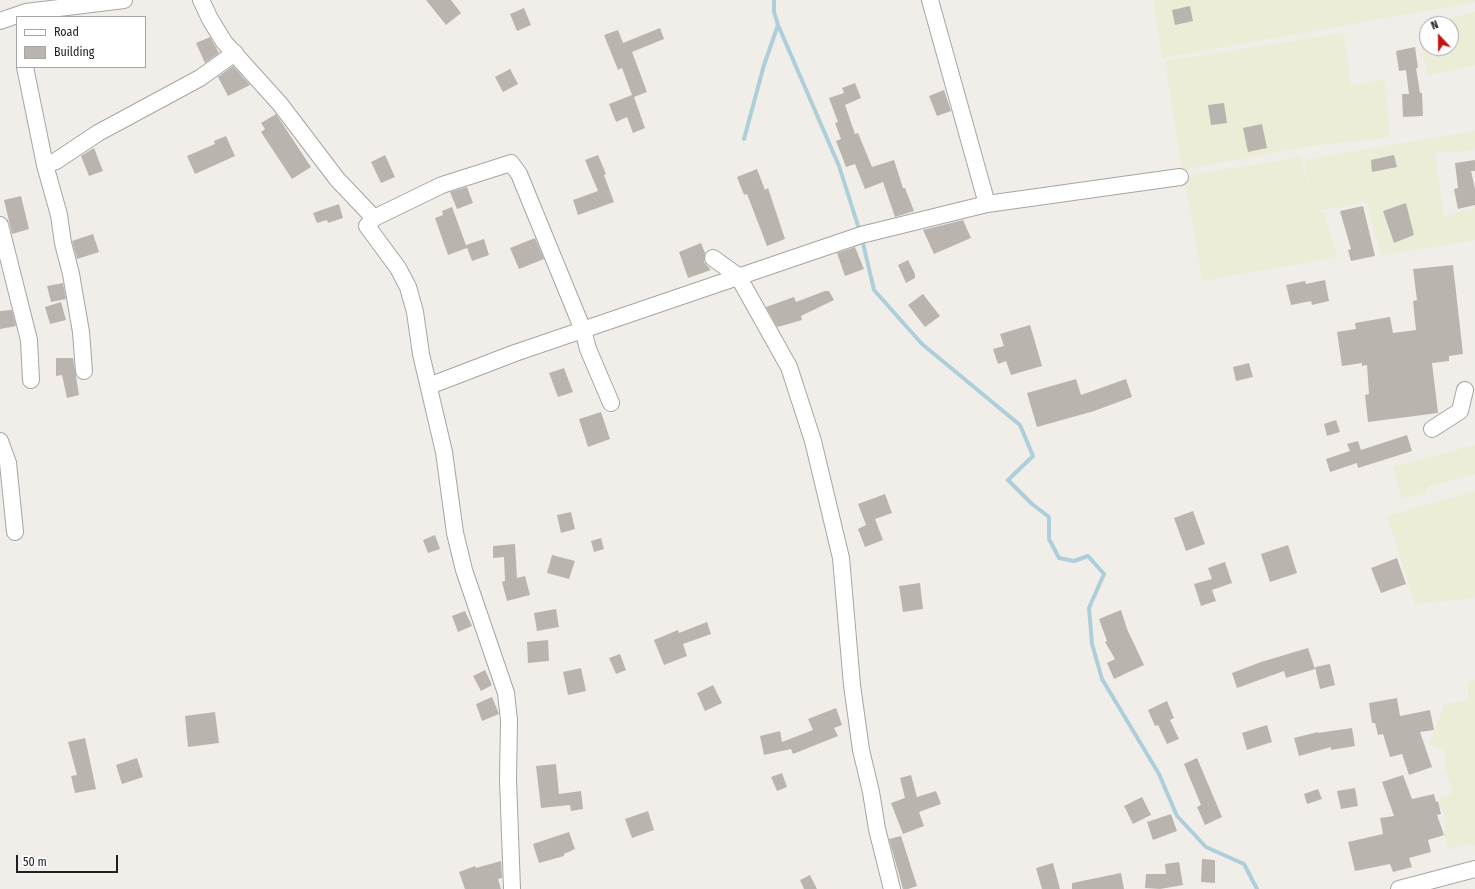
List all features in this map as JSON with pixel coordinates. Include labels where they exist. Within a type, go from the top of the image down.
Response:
[{"type":"street","points":[[18,16],[26,12],[124,0]]},
{"type":"street","points":[[201,0],[210,19],[224,42],[280,104],[337,179],[374,218]]},
{"type":"street","points":[[930,0],[988,204]]},
{"type":"street","points":[[0,21],[16,17]]},
{"type":"street","points":[[45,165],[56,162],[98,133],[200,78],[235,53]]},
{"type":"street","points":[[25,68],[45,165],[59,215],[63,243],[71,274],[81,332],[84,371]]},
{"type":"street","points":[[512,889],[508,779],[509,720],[506,693],[464,570],[455,533],[444,452],[408,288],[398,268],[366,226],[374,218],[442,185],[510,163],[519,174],[583,330],[588,349],[611,403]]},
{"type":"street","points":[[429,386],[515,353],[862,235],[988,204],[1180,176]]},
{"type":"street","points":[[0,225],[29,340],[31,380]]},
{"type":"street","points":[[713,258],[738,276],[789,368],[813,441],[841,558],[852,685],[861,750],[871,792],[877,829],[892,889]]},
{"type":"street","points":[[1432,429],[1460,411],[1467,387]]},
{"type":"street","points":[[0,441],[3,457],[8,463],[15,532]]},
{"type":"street","points":[[1399,889],[1475,869]]},
{"type":"green space","points":[[1153,0],[1475,0],[1475,2],[1162,58]]},
{"type":"green space","points":[[1475,12],[1475,65],[1427,75],[1423,56],[1459,56],[1459,16]]},
{"type":"green space","points":[[1344,33],[1351,85],[1385,80],[1390,137],[1302,147],[1182,170],[1165,61]]},
{"type":"green space","points":[[1475,131],[1475,150],[1435,153],[1444,216],[1475,208],[1475,240],[1381,255],[1366,203],[1315,211],[1324,212],[1337,257],[1202,281],[1184,176],[1301,157],[1311,198],[1304,160]]},
{"type":"green space","points":[[1475,445],[1475,474],[1426,487],[1427,492],[1402,499],[1393,467]]},
{"type":"green space","points":[[1475,491],[1475,598],[1415,604],[1387,516]]},
{"type":"green space","points":[[1475,680],[1475,846],[1467,844],[1449,850],[1444,834],[1447,821],[1438,799],[1452,794],[1452,788],[1445,768],[1446,751],[1429,744],[1444,705],[1468,699],[1468,682]]},
{"type":"building","points":[[426,0],[451,0],[461,13],[446,25]]},
{"type":"building","points":[[1190,6],[1193,21],[1175,25],[1172,10]]},
{"type":"building","points":[[524,8],[531,25],[517,31],[510,14]]},
{"type":"building","points":[[660,28],[664,39],[632,52],[647,92],[634,97],[645,128],[633,133],[627,117],[616,122],[609,104],[632,95],[622,68],[618,70],[604,35],[618,30],[623,43]]},
{"type":"building","points":[[210,37],[219,53],[205,63],[196,43]]},
{"type":"building","points":[[1415,47],[1418,68],[1416,68],[1420,93],[1422,93],[1423,116],[1403,117],[1402,94],[1409,94],[1406,70],[1399,71],[1396,51]]},
{"type":"building","points":[[233,66],[250,85],[228,96],[218,77]]},
{"type":"building","points":[[510,69],[518,84],[503,92],[495,77]]},
{"type":"building","points":[[855,83],[861,98],[845,105],[855,134],[858,133],[872,167],[894,160],[903,188],[905,188],[914,211],[895,217],[883,182],[865,189],[855,164],[846,167],[836,141],[841,139],[835,123],[838,122],[829,98],[844,93],[842,88]]},
{"type":"building","points":[[944,90],[951,111],[937,116],[929,96]]},
{"type":"building","points":[[1224,103],[1227,123],[1211,125],[1208,105]]},
{"type":"building","points":[[276,114],[311,167],[292,179],[261,132],[265,129],[261,123]]},
{"type":"building","points":[[1262,124],[1267,148],[1248,152],[1243,128]]},
{"type":"building","points":[[226,136],[235,156],[195,174],[187,156],[215,144],[214,141]]},
{"type":"building","points":[[94,148],[103,171],[89,176],[81,156]]},
{"type":"building","points":[[385,155],[395,177],[381,183],[371,162]]},
{"type":"building","points":[[598,155],[606,174],[604,175],[614,202],[578,215],[573,200],[598,191],[585,160]]},
{"type":"building","points":[[1394,155],[1397,167],[1372,172],[1371,160]]},
{"type":"building","points":[[1475,160],[1475,171],[1471,171],[1475,189],[1475,205],[1458,209],[1454,189],[1458,188],[1455,163]]},
{"type":"building","points":[[757,169],[765,190],[768,188],[785,239],[767,246],[747,194],[744,195],[737,177]]},
{"type":"building","points":[[467,187],[473,203],[457,209],[450,192]]},
{"type":"building","points":[[21,196],[29,229],[12,234],[4,200]]},
{"type":"building","points":[[1406,203],[1414,235],[1394,243],[1383,211]]},
{"type":"building","points":[[339,204],[343,218],[328,223],[327,220],[317,223],[313,213]]},
{"type":"building","points":[[1363,206],[1375,256],[1351,261],[1348,250],[1351,249],[1340,211]]},
{"type":"building","points":[[452,207],[467,248],[448,255],[435,218],[443,215],[442,211]]},
{"type":"building","points":[[963,220],[971,238],[934,254],[923,230]]},
{"type":"building","points":[[93,234],[99,252],[77,259],[72,241]]},
{"type":"building","points":[[535,238],[544,259],[519,269],[510,248]]},
{"type":"building","points":[[484,239],[489,255],[472,261],[466,245]]},
{"type":"building","points":[[701,243],[705,253],[704,262],[711,270],[688,278],[679,252]]},
{"type":"building","points":[[855,247],[864,269],[845,276],[837,253]]},
{"type":"building","points":[[908,260],[915,274],[915,278],[906,283],[898,265]]},
{"type":"building","points":[[1453,265],[1463,354],[1449,356],[1449,361],[1432,363],[1438,413],[1368,422],[1365,395],[1369,394],[1367,365],[1362,366],[1362,363],[1342,366],[1337,332],[1356,329],[1355,323],[1390,317],[1393,333],[1416,330],[1413,301],[1417,300],[1413,269]]},
{"type":"building","points":[[1325,280],[1329,301],[1312,305],[1311,301],[1291,305],[1286,285],[1305,281],[1306,284]]},
{"type":"building","points":[[63,283],[66,299],[51,302],[47,286]]},
{"type":"building","points":[[825,291],[829,291],[834,300],[801,316],[802,320],[785,325],[777,327],[766,307],[794,297],[796,302]]},
{"type":"building","points":[[923,294],[940,316],[925,327],[908,305]]},
{"type":"building","points":[[61,302],[66,320],[50,324],[45,307]]},
{"type":"building","points":[[12,310],[16,326],[0,329],[0,311]]},
{"type":"building","points":[[1030,325],[1042,366],[1011,375],[1006,361],[998,364],[993,349],[1004,346],[1000,334]]},
{"type":"building","points":[[56,358],[73,358],[79,395],[67,398],[62,375],[56,376]]},
{"type":"building","points":[[1249,363],[1253,377],[1236,381],[1233,367]]},
{"type":"building","points":[[564,368],[573,392],[558,397],[549,373]]},
{"type":"building","points":[[1076,379],[1081,395],[1126,379],[1132,397],[1094,411],[1037,427],[1027,393]]},
{"type":"building","points":[[601,412],[610,439],[588,447],[579,419]]},
{"type":"building","points":[[1336,420],[1340,432],[1327,436],[1324,424]]},
{"type":"building","points":[[1407,435],[1412,451],[1358,468],[1357,463],[1330,472],[1326,459],[1350,451],[1347,444],[1358,441],[1361,450]]},
{"type":"building","points":[[885,494],[892,513],[875,519],[883,540],[865,547],[858,529],[866,525],[858,504]]},
{"type":"building","points":[[1193,511],[1205,544],[1186,551],[1174,518]]},
{"type":"building","points":[[571,512],[575,529],[561,533],[557,515]]},
{"type":"building","points":[[435,535],[440,549],[428,553],[423,540]]},
{"type":"building","points":[[601,538],[604,549],[594,552],[591,541]]},
{"type":"building","points":[[515,544],[517,578],[525,576],[530,595],[507,601],[502,582],[505,581],[504,557],[493,558],[493,546]]},
{"type":"building","points":[[1288,545],[1297,573],[1270,582],[1261,554]]},
{"type":"building","points":[[552,555],[575,561],[569,579],[547,573]]},
{"type":"building","points":[[1397,558],[1406,584],[1381,593],[1371,568]]},
{"type":"building","points":[[1225,562],[1232,583],[1212,590],[1216,601],[1201,606],[1194,584],[1212,579],[1208,568]]},
{"type":"building","points":[[920,583],[923,609],[903,612],[899,586]]},
{"type":"building","points":[[556,609],[559,627],[537,631],[534,613]]},
{"type":"building","points":[[1121,610],[1127,629],[1144,665],[1114,679],[1107,663],[1115,659],[1105,642],[1107,641],[1099,619]]},
{"type":"building","points":[[465,611],[472,626],[458,632],[452,616]]},
{"type":"building","points":[[707,622],[711,634],[683,644],[687,656],[664,665],[654,640],[678,630],[679,633]]},
{"type":"building","points":[[548,640],[549,661],[528,663],[527,642]]},
{"type":"building","points":[[1308,648],[1315,669],[1286,678],[1284,671],[1237,688],[1232,673],[1261,662]]},
{"type":"building","points":[[620,654],[626,670],[616,674],[609,658]]},
{"type":"building","points":[[1330,664],[1335,685],[1320,689],[1315,667]]},
{"type":"building","points":[[581,668],[586,691],[568,695],[563,672]]},
{"type":"building","points":[[485,670],[492,685],[481,691],[473,676]]},
{"type":"building","points":[[713,685],[722,703],[705,711],[697,693]]},
{"type":"building","points":[[492,697],[499,714],[482,721],[476,704]]},
{"type":"building","points":[[1397,698],[1400,716],[1430,710],[1434,730],[1420,732],[1432,767],[1409,775],[1402,754],[1390,757],[1383,734],[1378,735],[1375,723],[1372,723],[1369,703]]},
{"type":"building","points":[[1167,701],[1174,718],[1170,720],[1179,739],[1167,744],[1158,725],[1155,726],[1148,710]]},
{"type":"building","points":[[836,708],[842,725],[834,728],[838,736],[793,754],[791,749],[764,755],[760,736],[780,731],[782,742],[813,730],[808,719]]},
{"type":"building","points":[[215,712],[219,743],[188,747],[185,716]]},
{"type":"building","points":[[1267,725],[1272,742],[1247,750],[1242,733]]},
{"type":"building","points":[[1352,728],[1355,746],[1331,750],[1331,747],[1299,756],[1294,738],[1318,732]]},
{"type":"building","points":[[85,738],[96,789],[75,793],[71,776],[77,775],[68,742]]},
{"type":"building","points":[[137,758],[143,777],[122,784],[116,765]]},
{"type":"building","points":[[1197,758],[1222,817],[1205,825],[1197,807],[1201,805],[1184,764]]},
{"type":"building","points":[[556,764],[559,794],[581,791],[583,809],[571,811],[570,805],[541,808],[536,766]]},
{"type":"building","points":[[782,773],[787,787],[777,791],[771,777]]},
{"type":"building","points":[[911,775],[917,797],[936,791],[941,804],[919,812],[924,826],[903,834],[891,803],[905,798],[900,778]]},
{"type":"building","points":[[1403,775],[1412,799],[1434,794],[1436,802],[1438,801],[1441,814],[1437,815],[1444,835],[1428,840],[1431,852],[1409,858],[1412,867],[1393,872],[1390,864],[1355,871],[1348,842],[1383,834],[1380,818],[1394,816],[1382,782]]},
{"type":"building","points":[[1355,788],[1358,806],[1341,809],[1337,791]]},
{"type":"building","points":[[1318,789],[1322,799],[1307,804],[1304,794]]},
{"type":"building","points":[[1142,797],[1151,815],[1133,824],[1124,806]]},
{"type":"building","points":[[648,811],[654,830],[632,838],[625,819]]},
{"type":"building","points":[[1171,814],[1177,831],[1153,840],[1147,822]]},
{"type":"building","points":[[569,832],[575,849],[564,854],[564,856],[539,863],[533,844]]},
{"type":"building","points":[[901,836],[917,886],[908,889],[903,889],[889,839]]},
{"type":"building","points":[[1202,859],[1215,860],[1215,883],[1201,882]]},
{"type":"building","points":[[501,861],[502,878],[498,879],[501,889],[465,889],[459,872],[475,866],[476,868]]},
{"type":"building","points":[[1179,862],[1183,885],[1160,889],[1145,888],[1146,874],[1166,874],[1165,864]]},
{"type":"building","points":[[1053,863],[1060,889],[1042,889],[1036,868]]},
{"type":"building","points":[[1121,873],[1124,889],[1072,889],[1072,883]]},
{"type":"building","points":[[810,875],[817,889],[804,889],[800,880]]},
{"type":"waterway","points":[[744,139],[764,65],[778,25],[774,12],[774,0]]},
{"type":"waterway","points":[[778,25],[839,166],[860,232]]},
{"type":"waterway","points":[[862,239],[874,290],[922,344],[1020,425],[1033,456],[1008,480],[1032,504],[1049,517],[1049,539],[1059,558],[1074,561],[1088,556],[1104,574],[1089,608],[1092,644],[1102,679],[1159,774],[1177,816],[1206,847],[1244,864],[1257,889]]}]
